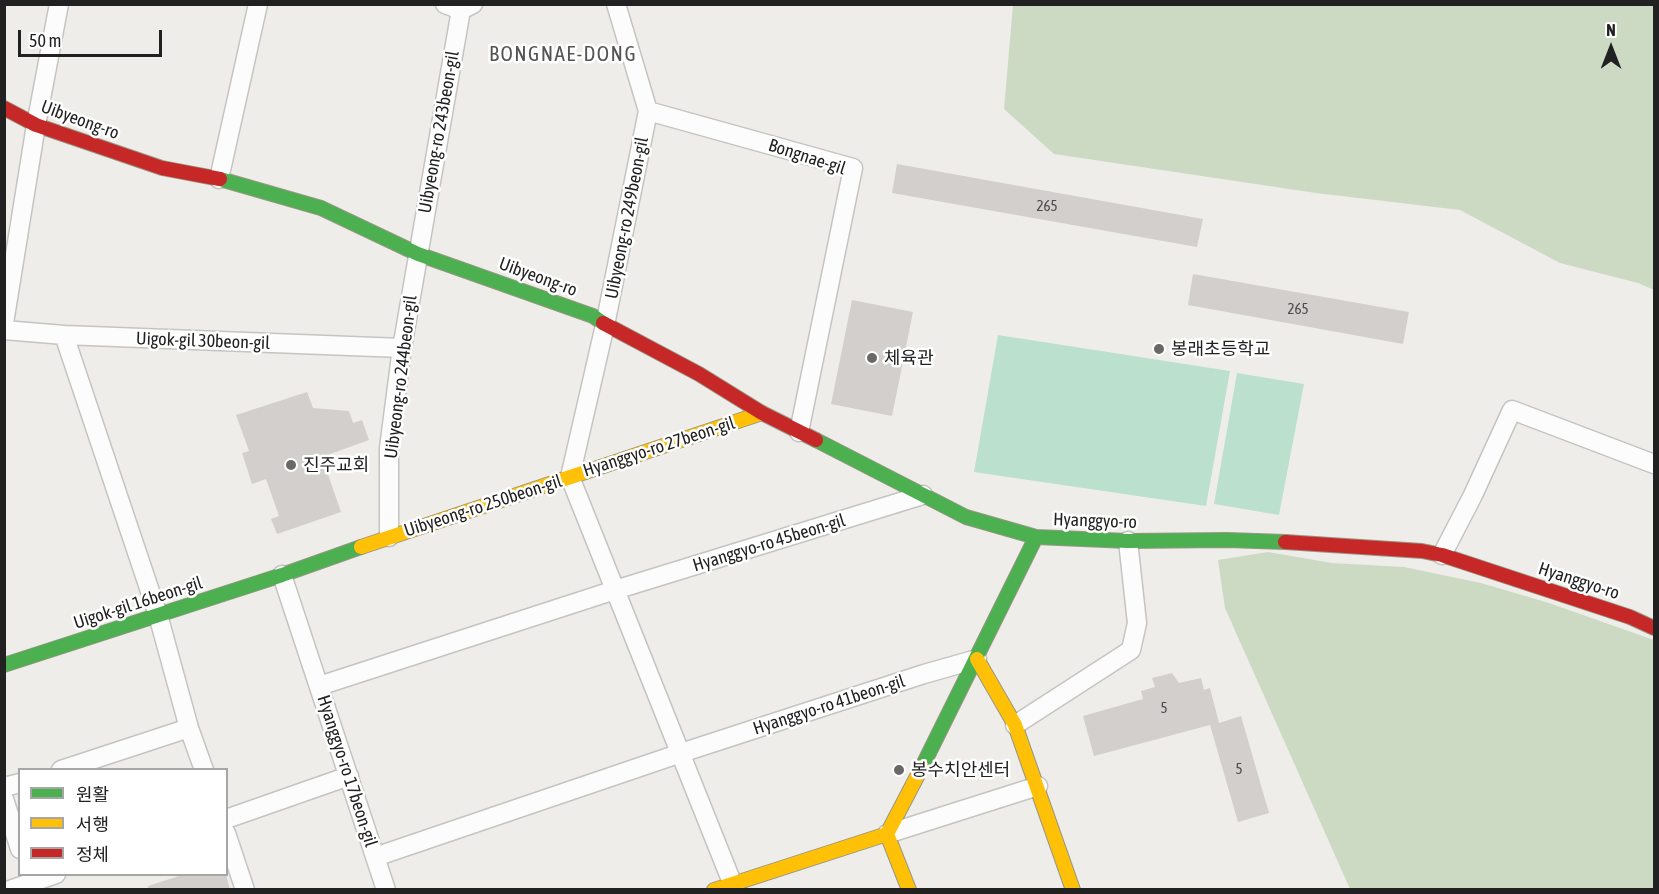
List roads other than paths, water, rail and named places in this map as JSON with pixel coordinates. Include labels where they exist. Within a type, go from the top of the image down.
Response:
[{"type":"street","points":[[4,322],[36,125],[59,4]]},
{"type":"street","points":[[219,178],[258,4]]},
{"type":"street","points":[[616,4],[648,111]]},
{"type":"street","name":"Uibyeong-ro 243beon-gil","points":[[418,254],[460,6]]},
{"type":"street","name":"Uibyeong-ro","points":[[4,108],[36,125],[162,168],[219,178],[321,208],[418,254],[593,316],[605,325],[699,374],[762,414],[966,517],[1036,537]]},
{"type":"street","name":"Uibyeong-ro 249beon-gil","points":[[605,325],[648,111]]},
{"type":"street","name":"Bongnae-gil","points":[[648,111],[853,168],[799,432]]},
{"type":"street","name":"Uibyeong-ro 244beon-gil","points":[[389,537],[389,448],[402,348],[418,254]]},
{"type":"street","name":"Uibyeong-ro 250beon-gil","points":[[282,575],[570,477],[605,325]]},
{"type":"street","name":"Uigok-gil 30beon-gil","points":[[4,330],[64,335],[402,348]]},
{"type":"street","points":[[64,335],[158,615],[189,728],[203,768]]},
{"type":"street","points":[[1442,555],[1473,495],[1512,410],[1654,464]]},
{"type":"street","name":"Hyanggyo-ro 27beon-gil","points":[[734,886],[570,477],[762,414]]},
{"type":"street","name":"Hyanggyo-ro 45beon-gil","points":[[615,590],[923,495]]},
{"type":"street","name":"Hyanggyo-ro","points":[[887,834],[977,659],[1036,537],[1128,541],[1227,540],[1422,551],[1442,555],[1630,617],[1654,628]]},
{"type":"street","points":[[1015,725],[1131,650],[1137,623],[1128,541]]},
{"type":"street","name":"Uigok-gil 16beon-gil","points":[[4,665],[282,575]]},
{"type":"street","name":"Hyanggyo-ro 17beon-gil","points":[[282,575],[386,890]]},
{"type":"street","name":"Hyanggyo-ro 17beon-gil","points":[[319,686],[615,590]]},
{"type":"street","points":[[977,659],[1015,725],[1073,890]]},
{"type":"street","name":"Hyanggyo-ro 41beon-gil","points":[[681,753],[977,659]]},
{"type":"street","points":[[66,768],[189,728]]},
{"type":"street","name":"Hyanggyo-ro 17beon-gil","points":[[375,857],[681,753]]},
{"type":"street","points":[[228,818],[349,776]]},
{"type":"street","points":[[714,890],[734,886],[1038,786]]},
{"type":"street","points":[[4,799],[18,843]]},
{"type":"street","points":[[887,834],[909,890]]},
{"type":"street","points":[[228,839],[245,890]]},
{"type":"street","points":[[10,890],[28,879],[45,876]]},
{"type":"place","name":"봉래초등학교","points":[[1159,349]]},
{"type":"place","name":"체육관","points":[[872,358]]},
{"type":"place","name":"진주교회","points":[[291,465]]},
{"type":"place","name":"봉수치안센터","points":[[899,770]]},
{"type":"district","name":"BONGNAE-DONG","points":[[563,54]]}]
